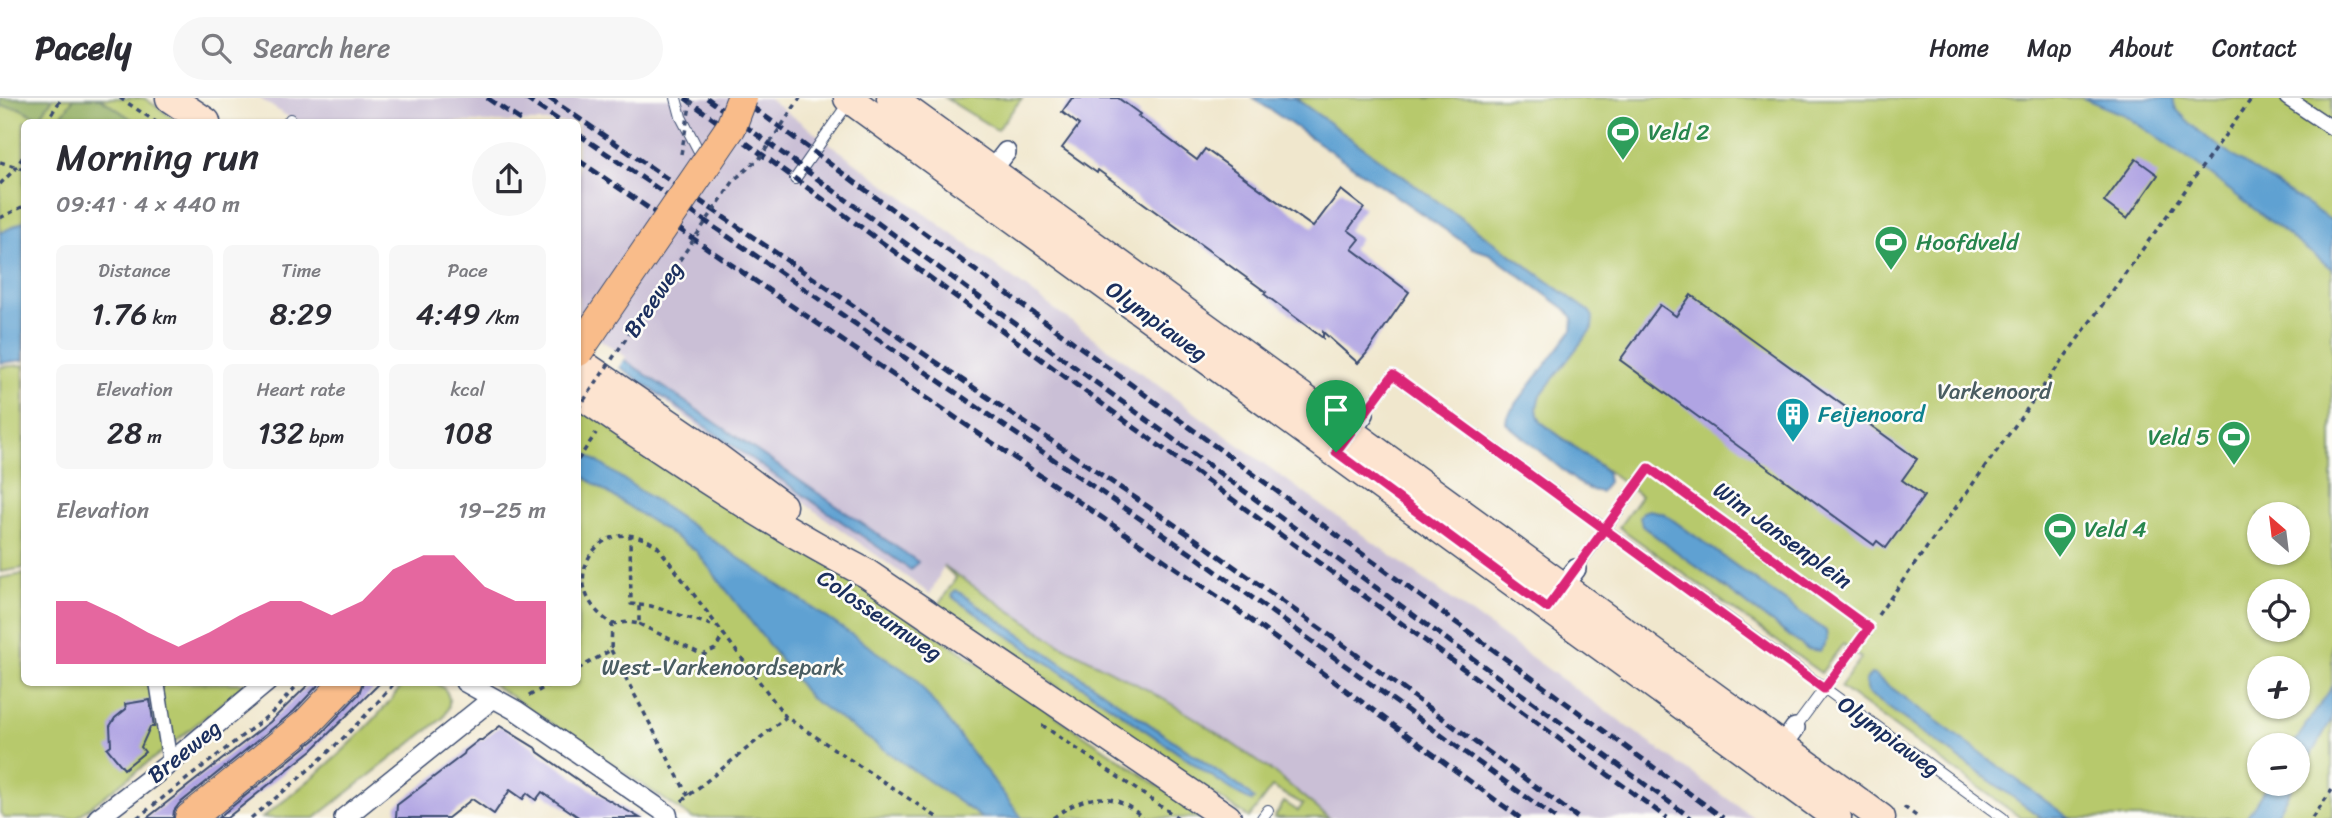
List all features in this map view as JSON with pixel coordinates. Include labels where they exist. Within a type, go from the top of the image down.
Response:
[{"type":"main road","points":[[170,98],[202,119]]},
{"type":"main road","points":[[731,127],[742,98]]},
{"type":"main road","points":[[731,127],[762,98]]},
{"type":"main road","name":"Olympiaweg","points":[[891,98],[1881,818]]},
{"type":"main road","name":"Olympiaweg","points":[[849,99],[991,171]]},
{"type":"main road","name":"Breeweg","points":[[581,346],[693,161],[731,127]]},
{"type":"main road","name":"Colosseumweg","points":[[581,363],[762,491],[835,545],[866,573]]},
{"type":"main road","name":"Colosseumweg","points":[[581,395],[699,475],[817,547],[866,573],[1227,818]]},
{"type":"main road","points":[[190,818],[306,724],[342,686]]},
{"type":"main road","name":"Olympiaweg","points":[[1781,747],[1838,818]]},
{"type":"street","points":[[2287,98],[2332,128]]},
{"type":"street","points":[[158,686],[170,763]]},
{"type":"street","name":"Breeweg","points":[[98,818],[170,763],[262,686]]},
{"type":"street","points":[[471,686],[517,711],[667,816]]},
{"type":"street","points":[[344,818],[492,699]]},
{"type":"lane","points":[[676,98],[693,161]]},
{"type":"lane","points":[[795,179],[849,99]]},
{"type":"lane","name":"Olympiaweg","points":[[1350,433],[1393,375],[2003,818]]},
{"type":"lane","name":"Wim Jansenplein","points":[[1562,588],[1649,468],[1869,628]]},
{"type":"lane","points":[[1781,747],[1869,628]]},
{"type":"path","points":[[48,119],[62,98]]},
{"type":"path","points":[[120,98],[152,119]]},
{"type":"path","points":[[693,161],[686,128],[694,98]]},
{"type":"path","name":"Breeweg","points":[[581,405],[727,189],[760,158],[800,98]]},
{"type":"path","points":[[1869,628],[2252,98]]},
{"type":"path","points":[[0,184],[21,160]]},
{"type":"path","points":[[0,162],[21,168]]},
{"type":"path","points":[[0,218],[21,208]]},
{"type":"path","points":[[581,456],[596,433],[587,427]]},
{"type":"path","points":[[629,536],[631,604],[651,606],[719,627]]},
{"type":"path","points":[[724,634],[715,649],[703,655],[639,624],[612,624],[603,618],[584,591],[587,559],[601,544],[611,539],[641,537],[658,547],[719,627],[786,716],[938,818]]},
{"type":"path","points":[[639,605],[639,624]]},
{"type":"path","points":[[612,624],[611,650],[688,796]]},
{"type":"path","points":[[581,667],[611,650]]},
{"type":"path","points":[[138,817],[274,711],[296,686]]},
{"type":"path","points":[[251,818],[322,760],[391,686]]},
{"type":"path","points":[[517,711],[527,697],[547,686]]},
{"type":"path","points":[[667,816],[786,716]]},
{"type":"path","points":[[1042,725],[1178,818]]},
{"type":"path","points":[[2312,818],[2332,790]]},
{"type":"path","points":[[1053,818],[1079,801],[1106,798],[1130,806],[1143,818]]},
{"type":"shaded area","points":[[259,98],[768,98],[1270,468],[1754,818],[1329,818],[1276,774],[1195,718],[1148,690],[1059,644],[944,566],[930,594],[684,416],[581,337],[581,119],[291,119]]},
{"type":"green space","points":[[0,98],[144,98],[175,119],[21,119],[21,332],[0,316]]},
{"type":"green space","points":[[0,98],[53,98],[39,118],[19,108],[0,106]]},
{"type":"green space","points":[[74,98],[100,98],[132,119],[59,119]]},
{"type":"green space","points":[[945,98],[1022,98],[997,130]]},
{"type":"green space","name":"Varkenoord","points":[[1295,98],[2332,98],[2332,818],[2069,818],[1871,674],[1868,693],[2042,818],[2021,818],[1840,687],[1861,658],[1843,644],[1821,673],[1619,527],[1641,496],[1541,422],[1537,412],[1540,396],[1592,328],[1590,312]],"holes":[[[1663,513],[1826,631],[1827,640],[1807,649],[1642,526],[1642,518]]]},
{"type":"green space","points":[[21,365],[21,568],[0,572],[0,367]]},
{"type":"green space","name":"West-Varkenoordsepark","points":[[581,402],[963,653],[1206,818],[692,818],[495,686],[581,686]]},
{"type":"green space","points":[[944,566],[1059,644],[1148,690],[1195,718],[1276,774],[1329,818],[1274,818],[1284,802],[1298,811],[1303,804],[1272,787],[1249,818],[938,606],[956,578]],"holes":[[[960,593],[1243,789],[1251,801],[952,597]]]},
{"type":"green space","points":[[21,574],[21,686],[243,686],[76,818],[4,818],[0,813],[0,578]]},
{"type":"green space","points":[[402,686],[441,686],[447,692],[449,702],[443,718],[315,818],[262,818],[338,755]]},
{"type":"water","points":[[1253,98],[1295,98],[1590,312],[1593,317],[1592,328],[1540,396],[1537,409],[1541,422],[1606,471],[1608,482],[1601,492],[1577,482],[1506,423],[1507,416],[1572,330],[1573,318],[1568,311],[1490,254],[1472,248]]},
{"type":"water","points":[[2083,98],[2173,98],[2175,108],[2198,131],[2332,221],[2332,269],[2197,165],[2124,115]]},
{"type":"water","points":[[21,222],[21,360],[0,363],[0,233]]},
{"type":"water","points":[[581,330],[918,562],[911,570],[581,340]]},
{"type":"water","points":[[581,450],[914,677],[1022,818],[982,818],[810,698],[696,551],[581,475]]},
{"type":"water","points":[[1649,510],[1663,513],[1826,631],[1827,640],[1820,651],[1807,649],[1642,526],[1640,517],[1643,512]]},
{"type":"water","points":[[956,590],[1254,799],[1251,801],[1239,795],[955,599],[952,594]]},
{"type":"water","points":[[1871,674],[2069,818],[2042,818],[1868,693],[1865,681]]},
{"type":"water","points":[[2332,687],[2332,719],[2310,757],[2310,733],[2301,733]]},
{"type":"water","points":[[2260,796],[2287,796],[2274,818],[2246,818]]},
{"type":"pier","points":[[581,327],[626,357],[617,370],[581,344]]},
{"type":"building","points":[[1072,98],[1118,98],[1197,160],[1205,149],[1313,227],[1341,190],[1364,208],[1348,230],[1360,239],[1352,249],[1409,292],[1358,363],[1323,332],[1323,338],[1264,294],[1266,292],[1098,170],[1097,173],[1062,148],[1079,125],[1062,112]]},
{"type":"building","points":[[2136,159],[2158,175],[2127,219],[2104,202]]},
{"type":"building","name":"Feijenoord","points":[[1691,295],[1917,459],[1902,480],[1924,496],[1886,548],[1877,541],[1874,545],[1620,360],[1660,305],[1676,316]]},
{"type":"building","points":[[307,686],[317,686],[294,711],[179,804],[173,818],[147,818],[270,722]]},
{"type":"building","points":[[362,686],[377,686],[312,750],[227,818],[218,818],[319,736],[359,694]]},
{"type":"building","points":[[150,700],[154,727],[150,727],[141,747],[145,752],[124,769],[107,748],[111,745],[110,726],[126,709],[125,704]]},
{"type":"building","points":[[500,726],[537,749],[598,794],[640,818],[580,818],[542,792],[536,800],[527,793],[523,799],[510,790],[494,814],[472,799],[448,818],[396,818],[397,805]]},
{"type":"railway","points":[[487,98],[518,119]]},
{"type":"railway","points":[[525,98],[556,119]]},
{"type":"railway","points":[[549,98],[580,119]]},
{"type":"railway","points":[[685,98],[1667,818]]},
{"type":"railway","points":[[707,98],[1691,818]]},
{"type":"railway","points":[[740,98],[1723,818]]},
{"type":"railway","points":[[581,120],[1194,538],[1578,818]]},
{"type":"railway","points":[[581,136],[1199,559],[1555,818]]},
{"type":"railway","points":[[581,162],[1230,605],[1520,818]]},
{"type":"place","name":"Veld 2","points":[[1623,162]]},
{"type":"place","name":"Hoofdveld","points":[[1891,272]]},
{"type":"place","name":"Feijenoord","points":[[1793,444]]},
{"type":"place","name":"Veld 5","points":[[2234,467]]},
{"type":"place","name":"Veld 4","points":[[2060,559]]},
{"type":"route","points":[[1336,452],[1393,375],[1399,379],[1605,529],[1678,582],[1824,689],[1869,628],[1649,468],[1605,529],[1576,569],[1547,608],[1336,452]]}]
